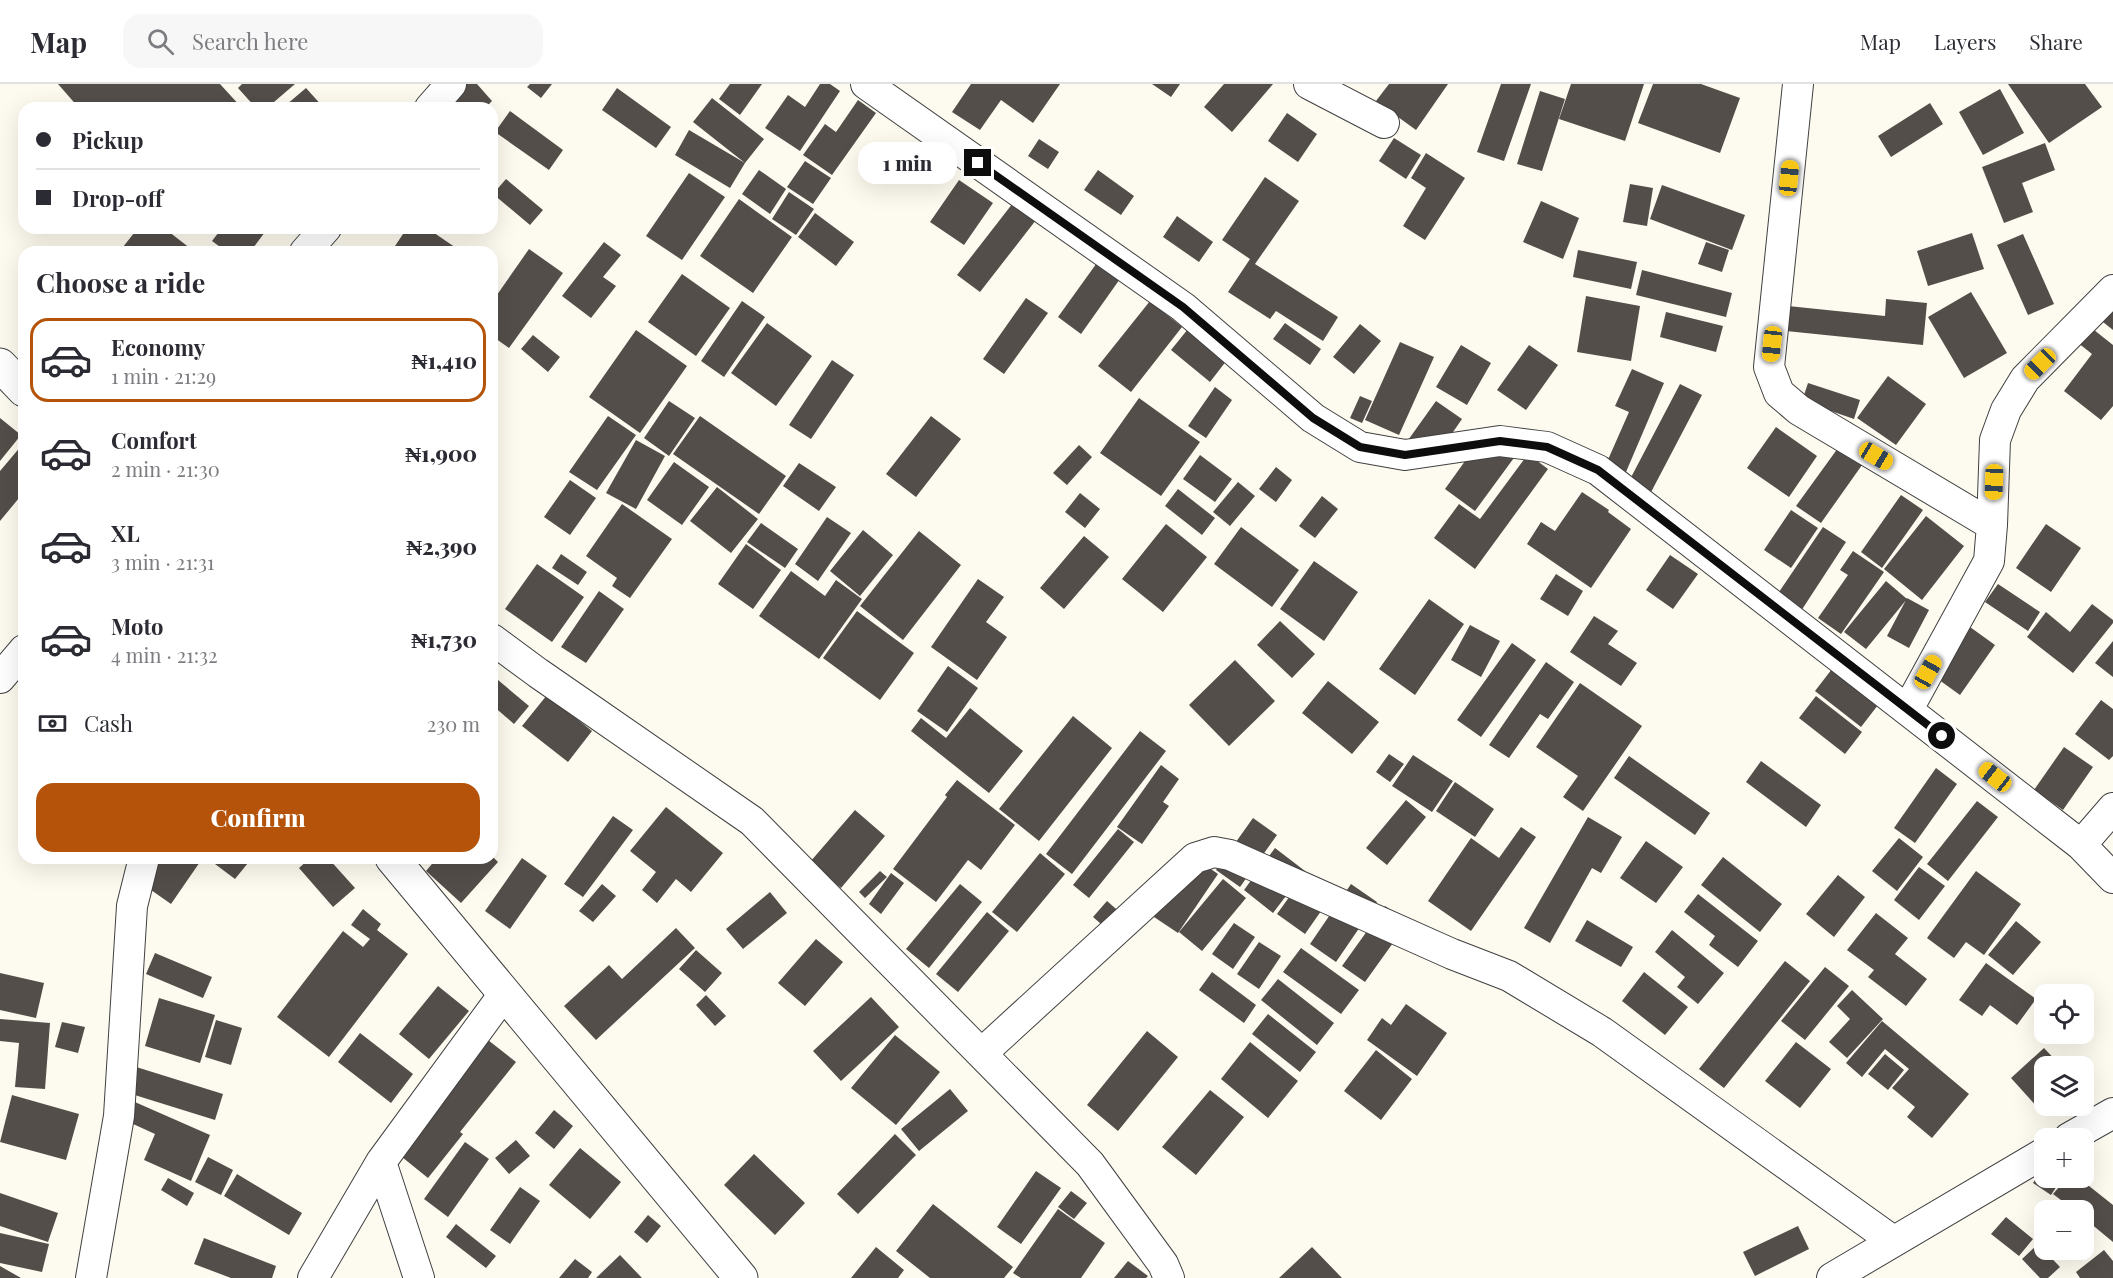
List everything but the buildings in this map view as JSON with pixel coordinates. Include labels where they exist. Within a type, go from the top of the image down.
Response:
[{"type":"street","points":[[435,102],[451,84]]},
{"type":"street","points":[[866,84],[1183,307],[1313,418],[1360,447],[1405,455],[1500,441],[1547,447],[1598,470],[2081,845],[2113,878]]},
{"type":"street","points":[[1309,84],[1384,123]]},
{"type":"street","points":[[1798,84],[1769,367],[1779,393],[1799,410],[1992,525]]},
{"type":"street","points":[[310,246],[321,234]]},
{"type":"street","points":[[1908,709],[1989,561],[1995,440],[2006,410],[2025,379],[2113,290]]},
{"type":"street","points":[[0,365],[18,384]]},
{"type":"street","points":[[498,643],[752,821],[1090,1164],[1163,1264],[1169,1278]]},
{"type":"street","points":[[0,678],[18,657]]},
{"type":"street","points":[[2081,845],[2113,808]]},
{"type":"street","points":[[982,1053],[1195,858],[1214,852],[1230,855],[1452,954],[1509,976],[1602,1032],[1893,1241]]},
{"type":"street","points":[[91,1278],[119,1116],[132,906],[142,864]]},
{"type":"street","points":[[397,864],[741,1278]]},
{"type":"street","points":[[313,1278],[381,1162],[504,994]]},
{"type":"street","points":[[2087,1128],[2113,1113]]},
{"type":"street","points":[[1832,1278],[2034,1159]]},
{"type":"street","points":[[381,1162],[418,1278]]},
{"type":"route","points":[[978,163],[1183,307],[1313,418],[1360,447],[1405,455],[1500,441],[1547,447],[1598,470],[1942,736]]}]
